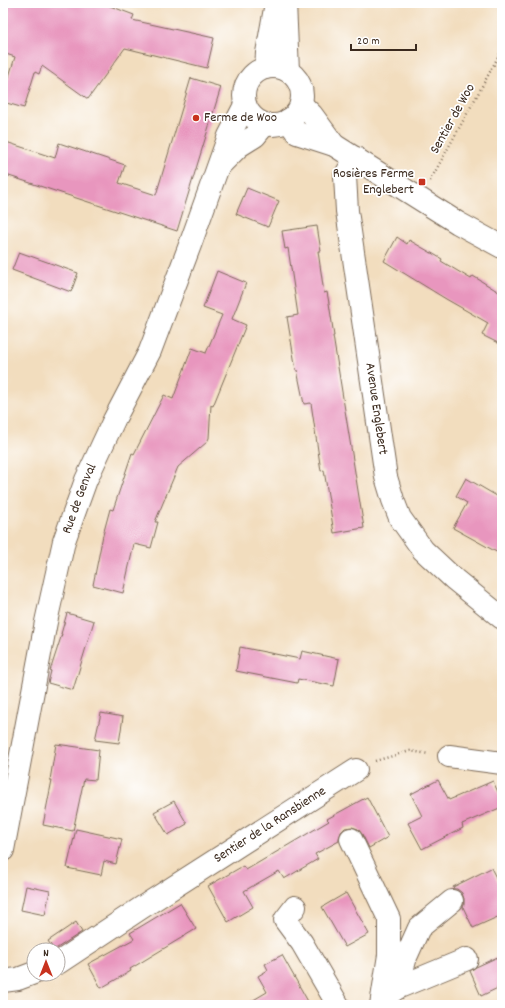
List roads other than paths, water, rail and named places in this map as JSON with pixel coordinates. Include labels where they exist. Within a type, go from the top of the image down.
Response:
[{"type":"street","points":[[245,105],[252,117],[265,124],[277,125],[283,123],[295,112],[302,94],[300,85],[295,77],[288,71],[277,67],[266,68],[268,47],[276,3]]},
{"type":"street","points":[[285,3],[288,71]]},
{"type":"street","name":"Rue de Genval","points":[[3,850],[46,622],[64,541],[86,480],[98,453],[150,351],[229,136],[245,105],[243,96],[245,86],[257,71],[266,68]]},
{"type":"street","points":[[295,112],[297,133],[334,145],[458,223],[502,247]]},
{"type":"street","name":"Rue de Genval","points":[[218,167],[239,146],[255,136],[265,124]]},
{"type":"street","name":"Avenue Englebert","points":[[356,158],[344,176],[347,212],[386,477],[393,500],[400,518],[423,550],[454,580],[502,618]]},
{"type":"street","points":[[449,756],[502,763]]},
{"type":"street","name":"Sentier de la Ransbienne","points":[[66,958],[356,770]]},
{"type":"street","points":[[351,839],[389,919],[387,998]]},
{"type":"street","points":[[387,998],[419,928],[452,901]]},
{"type":"street","points":[[285,915],[338,1005]]},
{"type":"street","points":[[387,998],[467,959]]},
{"type":"street","points":[[3,981],[18,979],[26,976]]},
{"type":"place","name":"Ferme de Woo","points":[[196,118]]},
{"type":"place","name":"Rosières Ferme Englebert","points":[[422,182]]}]
